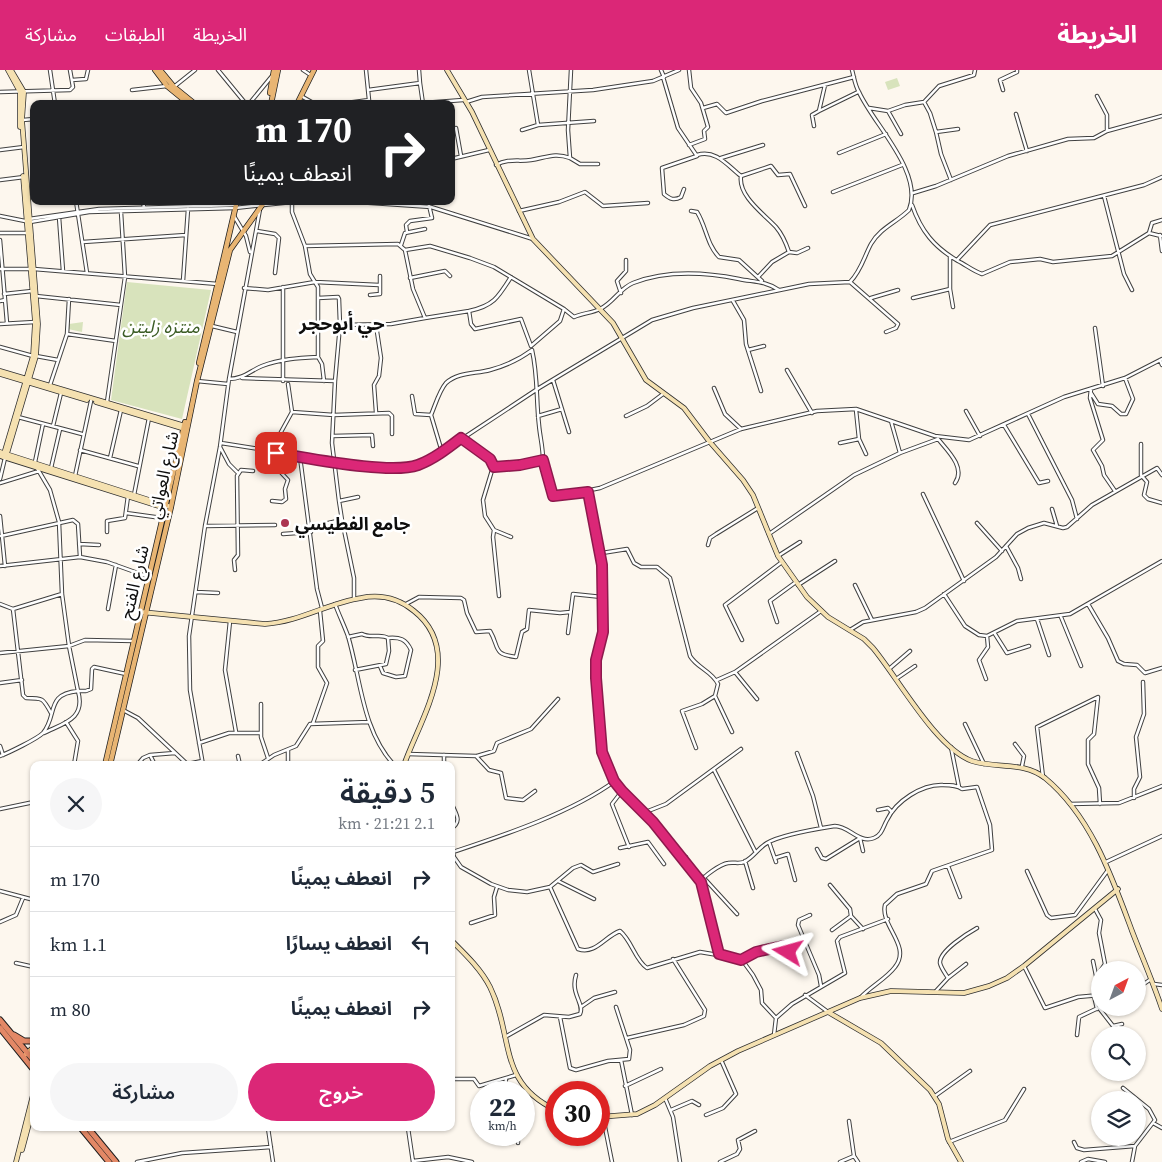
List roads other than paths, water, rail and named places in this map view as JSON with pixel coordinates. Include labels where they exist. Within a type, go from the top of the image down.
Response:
[{"type":"highway","points":[[0,1020],[25,1055]]},
{"type":"highway","points":[[0,1028],[30,1059]]},
{"type":"highway","points":[[11,1034],[24,1041],[30,1041]]},
{"type":"highway","points":[[83,1131],[109,1162]]},
{"type":"highway","points":[[90,1131],[116,1162]]},
{"type":"main road","points":[[155,70],[167,86],[184,100]]},
{"type":"main road","points":[[160,70],[174,87],[190,100]]},
{"type":"main road","points":[[271,100],[278,70]]},
{"type":"main road","points":[[298,100],[311,71]]},
{"type":"main road","points":[[298,100],[311,71]]},
{"type":"main road","points":[[270,100],[274,72]]},
{"type":"main road","points":[[185,428],[236,205]]},
{"type":"main road","name":"شارع العواتي","points":[[111,761],[185,428],[230,250],[243,229],[262,205]]},
{"type":"main road","name":"شارع الفتح","points":[[106,761],[129,674],[134,642],[143,612],[163,518],[168,508]]},
{"type":"main road","points":[[25,1055],[30,1051]]},
{"type":"street","points":[[10,70],[22,92],[23,147],[32,269],[35,356]]},
{"type":"street","points":[[50,70],[55,100]]},
{"type":"street","points":[[0,92],[72,90],[70,70]]},
{"type":"street","points":[[72,80],[86,79],[88,70]]},
{"type":"street","points":[[174,87],[195,70]]},
{"type":"street","points":[[218,70],[243,100]]},
{"type":"street","points":[[303,70],[311,71]]},
{"type":"street","points":[[366,70],[370,100]]},
{"type":"street","points":[[419,70],[423,100]]},
{"type":"street","points":[[447,70],[472,112],[518,212],[533,239],[560,270],[601,309],[622,336],[643,376],[663,394],[684,408],[709,441],[743,480],[758,508],[778,556],[797,583],[821,611],[873,648],[935,731],[951,747],[971,760],[984,764],[1022,766],[1044,777],[1068,804],[1086,828],[1106,862],[1118,889],[1162,1009]]},
{"type":"street","points":[[529,70],[538,125]]},
{"type":"street","points":[[570,158],[568,123],[571,70]]},
{"type":"street","points":[[662,70],[678,128],[697,156]]},
{"type":"street","points":[[455,101],[482,97],[532,96],[571,92],[653,81],[679,70]]},
{"type":"street","points":[[689,70],[691,88],[704,108],[708,127],[704,131],[705,138],[690,145]]},
{"type":"street","points":[[852,70],[858,92],[886,134],[902,165],[912,193],[912,204],[928,236],[934,245],[950,257],[982,274],[1010,262],[1040,259],[1053,262],[1096,256],[1108,257],[1149,233],[1161,236],[1162,251]]},
{"type":"street","points":[[867,107],[888,112],[904,105],[924,102],[939,86],[974,75],[975,70]]},
{"type":"street","points":[[1003,90],[1000,80],[1018,70]]},
{"type":"street","points":[[253,100],[274,72]]},
{"type":"street","points":[[704,108],[718,104],[722,112],[726,113],[762,101],[854,77]]},
{"type":"street","points":[[368,90],[420,83]]},
{"type":"street","points":[[819,111],[825,85]]},
{"type":"street","points":[[132,90],[167,86]]},
{"type":"street","points":[[22,92],[19,118],[23,147]]},
{"type":"street","points":[[814,126],[812,115],[858,92]]},
{"type":"street","points":[[300,96],[308,100]]},
{"type":"street","points":[[1097,96],[1107,114],[1107,131]]},
{"type":"street","points":[[924,102],[930,113],[941,154],[951,180]]},
{"type":"street","points":[[888,112],[901,134]]},
{"type":"street","points":[[1016,114],[1027,151]]},
{"type":"street","points":[[912,193],[951,180],[993,161],[1068,139],[1094,138],[1107,131],[1162,116]]},
{"type":"street","points":[[22,120],[30,119]]},
{"type":"street","points":[[522,130],[538,125],[594,121]]},
{"type":"street","points":[[456,128],[461,156]]},
{"type":"street","points":[[936,132],[958,129]]},
{"type":"street","points":[[839,153],[886,134]]},
{"type":"street","points":[[721,158],[763,145]]},
{"type":"street","points":[[0,150],[23,147]]},
{"type":"street","points":[[455,158],[489,150]]},
{"type":"street","points":[[684,189],[681,197],[677,200],[672,200],[664,194],[661,169],[706,154],[721,158],[741,176],[744,191],[765,218],[776,227],[789,252]]},
{"type":"street","points":[[496,165],[511,159],[532,160],[545,156],[560,155],[580,164],[598,164]]},
{"type":"street","points":[[833,192],[902,165]]},
{"type":"street","points":[[741,176],[771,166],[778,175],[790,174],[805,206]]},
{"type":"street","points":[[0,180],[25,177]]},
{"type":"street","points":[[0,478],[3,456],[35,356],[36,296],[27,233],[27,189],[25,177]]},
{"type":"street","points":[[957,260],[990,225],[1144,186],[1162,178]]},
{"type":"street","points":[[518,212],[559,202],[586,192],[603,206],[648,203]]},
{"type":"street","points":[[1104,196],[1124,274],[1132,290]]},
{"type":"street","points":[[850,282],[858,272],[871,243],[889,225],[903,216],[912,204]]},
{"type":"street","points":[[77,205],[87,273]]},
{"type":"street","points":[[27,220],[144,207],[204,205]]},
{"type":"street","points":[[121,209],[236,205]]},
{"type":"street","points":[[202,761],[188,673],[192,616],[205,526],[221,443],[228,384],[244,288],[263,205]]},
{"type":"street","points":[[292,205],[292,212],[305,246],[307,264],[318,287],[318,357],[322,364],[324,381]]},
{"type":"street","points":[[401,205],[431,207],[533,239]]},
{"type":"street","points":[[183,281],[188,207]]},
{"type":"street","points":[[407,232],[406,225],[410,221],[432,218],[431,207]]},
{"type":"street","points":[[107,403],[125,277],[121,209]]},
{"type":"street","points":[[691,211],[697,212],[711,246],[719,257],[723,259],[736,258],[763,282]]},
{"type":"street","points":[[0,216],[27,220],[79,213]]},
{"type":"street","points":[[233,215],[243,229],[248,242],[250,257]]},
{"type":"street","points":[[58,217],[63,271]]},
{"type":"street","points":[[1149,233],[1150,224],[1162,220]]},
{"type":"street","points":[[401,246],[403,235],[407,232],[425,229]]},
{"type":"street","points":[[256,231],[275,234],[279,238],[275,273]]},
{"type":"street","points":[[0,234],[27,233]]},
{"type":"street","points":[[83,242],[186,235]]},
{"type":"street","points":[[0,240],[7,323]]},
{"type":"street","points":[[305,246],[393,243],[401,246],[405,250],[413,289],[425,318]]},
{"type":"street","points":[[405,250],[425,246],[444,249],[494,267],[574,316],[601,309],[631,284],[674,274],[726,275],[763,282],[779,290]]},
{"type":"street","points":[[758,277],[772,262],[789,252],[798,253],[808,248]]},
{"type":"street","points":[[950,257],[950,289],[953,307]]},
{"type":"street","points":[[621,293],[617,280],[626,272],[626,260]]},
{"type":"street","points":[[1,269],[63,271],[218,284]]},
{"type":"street","points":[[410,278],[445,271],[450,276]]},
{"type":"street","points":[[370,295],[380,294],[380,276]]},
{"type":"street","points":[[340,324],[376,325],[469,311],[489,305],[499,295],[511,277]]},
{"type":"street","points":[[244,288],[268,290],[315,282],[379,285]]},
{"type":"street","points":[[221,443],[334,461],[406,468],[420,464],[442,452],[622,336],[668,315],[820,282],[850,282],[871,298],[898,324],[896,328],[886,332]]},
{"type":"street","points":[[283,380],[284,287]]},
{"type":"street","points":[[913,298],[950,289]]},
{"type":"street","points":[[871,298],[898,290]]},
{"type":"street","points":[[4,294],[32,291]]},
{"type":"street","points":[[36,296],[121,305]]},
{"type":"street","points":[[318,298],[338,297],[340,324],[335,381],[334,461],[342,520],[354,578],[354,599]]},
{"type":"street","points":[[0,301],[5,300]]},
{"type":"street","points":[[50,386],[66,334],[69,300]]},
{"type":"street","points":[[733,301],[744,320],[748,350],[761,391]]},
{"type":"street","points":[[442,452],[431,415],[448,381],[467,372],[491,370],[513,362],[532,348],[560,322],[564,309]]},
{"type":"street","points":[[469,311],[471,324],[476,329],[522,319],[532,348],[539,388],[538,416],[543,442],[543,460],[553,496],[588,492],[741,429],[812,413],[856,409],[891,420],[936,438],[969,440],[1004,426],[1064,397],[1091,391],[1125,378],[1161,359],[1162,365]]},
{"type":"street","points":[[0,324],[35,322]]},
{"type":"street","points":[[376,325],[381,358],[379,376],[374,385],[376,412]]},
{"type":"street","points":[[212,326],[237,332]]},
{"type":"street","points":[[1095,328],[1103,386]]},
{"type":"street","points":[[66,334],[116,341]]},
{"type":"street","points":[[748,350],[764,346]]},
{"type":"street","points":[[0,347],[58,360]]},
{"type":"street","points":[[242,378],[261,366],[284,359],[318,357]]},
{"type":"street","points":[[787,370],[812,413]]},
{"type":"street","points":[[0,373],[61,393],[185,428]]},
{"type":"street","points":[[1091,391],[1098,404],[1112,406],[1121,414],[1126,414],[1133,398],[1125,378]]},
{"type":"street","points":[[229,379],[335,381]]},
{"type":"street","points":[[553,380],[569,432]]},
{"type":"street","points":[[27,381],[50,386],[185,428]]},
{"type":"street","points":[[3,456],[18,417],[27,381]]},
{"type":"street","points":[[197,381],[228,384]]},
{"type":"street","points":[[272,502],[286,500],[284,488],[288,478],[274,465],[270,452],[292,412],[288,384]]},
{"type":"street","points":[[714,388],[725,414],[741,429]]},
{"type":"street","points":[[1091,391],[1103,440],[1093,450],[1102,466],[1104,475],[1115,491]]},
{"type":"street","points":[[53,426],[61,393]]},
{"type":"street","points":[[626,416],[647,406],[663,394]]},
{"type":"street","points":[[412,396],[415,414],[431,415]]},
{"type":"street","points":[[75,476],[82,434],[91,401]]},
{"type":"street","points":[[538,416],[562,409]]},
{"type":"street","points":[[856,409],[859,439],[866,454]]},
{"type":"street","points":[[110,458],[121,410]]},
{"type":"street","points":[[966,411],[980,436]]},
{"type":"street","points":[[292,412],[334,415],[376,412],[391,414],[392,434]]},
{"type":"street","points":[[1028,414],[1072,500],[1077,519]]},
{"type":"street","points":[[18,417],[82,434]]},
{"type":"street","points":[[134,494],[149,418]]},
{"type":"street","points":[[891,420],[900,453]]},
{"type":"street","points":[[0,746],[2,755],[66,722],[76,716],[79,709],[78,691],[68,646],[62,594],[59,522],[50,490],[35,464],[43,424]]},
{"type":"street","points":[[1004,426],[1039,483],[1048,481]]},
{"type":"street","points":[[51,468],[60,429]]},
{"type":"street","points":[[333,436],[372,435],[373,446]]},
{"type":"street","points":[[461,438],[490,459],[494,467],[483,500],[485,516],[494,530],[498,596]]},
{"type":"street","points":[[769,534],[854,474],[936,438]]},
{"type":"street","points":[[936,438],[957,465],[959,474],[955,483]]},
{"type":"street","points":[[840,443],[859,439]]},
{"type":"street","points":[[1141,444],[1142,476],[1147,482],[1145,497],[1162,503]]},
{"type":"street","points":[[220,447],[229,464],[238,473],[238,555],[234,560],[235,570]]},
{"type":"street","points":[[80,450],[138,466]]},
{"type":"street","points":[[3,456],[51,468],[134,494],[168,508]]},
{"type":"street","points":[[300,456],[321,609],[323,641],[318,646],[317,663],[327,683],[313,724]]},
{"type":"street","points":[[494,467],[520,465],[543,460]]},
{"type":"street","points":[[35,464],[168,508]]},
{"type":"street","points":[[850,630],[863,622],[921,610],[964,581],[1002,551],[1017,534],[1044,523],[1067,527],[1092,505],[1142,476],[1157,468],[1162,475]]},
{"type":"street","points":[[238,473],[243,469],[252,471]]},
{"type":"street","points":[[0,483],[39,470]]},
{"type":"street","points":[[588,492],[602,553],[603,632],[596,660],[600,741],[614,781],[643,812],[701,882],[719,954]]},
{"type":"street","points":[[923,494],[964,581]]},
{"type":"street","points":[[107,532],[107,521],[124,519],[128,496]]},
{"type":"street","points":[[339,501],[358,497]]},
{"type":"street","points":[[708,546],[710,538],[758,508]]},
{"type":"street","points":[[1052,509],[1057,526]]},
{"type":"street","points":[[126,513],[163,518]]},
{"type":"street","points":[[0,516],[5,566]]},
{"type":"street","points":[[310,527],[342,520]]},
{"type":"street","points":[[2,536],[59,522],[76,522],[80,557]]},
{"type":"street","points":[[977,523],[1002,551]]},
{"type":"street","points":[[205,526],[275,525]]},
{"type":"street","points":[[494,530],[512,537]]},
{"type":"street","points":[[283,534],[311,532]]},
{"type":"street","points":[[778,556],[800,542]]},
{"type":"street","points":[[79,544],[99,544]]},
{"type":"street","points":[[1006,546],[1018,568],[1021,579]]},
{"type":"street","points":[[602,553],[627,549],[632,561],[639,566],[657,567],[667,574],[672,585],[690,656],[717,680],[718,688],[715,696],[702,704],[682,711],[696,748]]},
{"type":"street","points":[[0,566],[80,557],[116,565],[149,577]]},
{"type":"street","points":[[777,622],[770,601],[835,561]]},
{"type":"street","points":[[944,594],[965,626],[979,635],[987,636],[995,634],[1017,621],[1061,617],[1088,604],[1162,561]]},
{"type":"street","points":[[742,640],[726,604],[782,562]]},
{"type":"street","points":[[108,609],[116,565]]},
{"type":"street","points":[[855,584],[872,620]]},
{"type":"street","points":[[196,592],[218,593]]},
{"type":"street","points":[[0,604],[13,608],[62,594]]},
{"type":"street","points":[[568,633],[574,594],[602,597]]},
{"type":"street","points":[[143,612],[230,621],[276,623],[354,599],[377,596],[406,604],[418,614],[429,628],[437,647],[439,665],[435,686],[405,761]]},
{"type":"street","points":[[406,604],[419,597],[461,598],[464,600],[467,614],[476,632],[490,631],[498,652],[504,656],[516,658],[522,632],[527,629],[529,610],[570,612]]},
{"type":"street","points":[[335,604],[348,637],[369,722],[381,749],[391,761]]},
{"type":"street","points":[[1088,604],[1108,638],[1118,662],[1137,664],[1145,673],[1162,668]]},
{"type":"street","points":[[13,608],[24,697],[43,700],[51,713]]},
{"type":"street","points":[[717,680],[735,672],[821,611]]},
{"type":"street","points":[[1061,617],[1081,666]]},
{"type":"street","points":[[1037,619],[1049,655]]},
{"type":"street","points":[[230,621],[225,670],[236,732]]},
{"type":"street","points":[[348,637],[362,634],[367,637],[382,635],[407,642],[411,650],[405,676],[396,677],[383,673],[379,666]]},
{"type":"street","points":[[995,634],[1007,653],[1029,646]]},
{"type":"street","points":[[986,679],[979,660],[988,647],[987,636]]},
{"type":"street","points":[[355,670],[379,666],[388,660],[388,638]]},
{"type":"street","points":[[0,653],[68,646],[85,640],[134,642]]},
{"type":"street","points":[[889,668],[910,651]]},
{"type":"street","points":[[42,734],[60,695],[86,691],[90,688],[92,669],[97,666],[129,674]]},
{"type":"street","points":[[896,679],[915,666]]},
{"type":"street","points":[[735,672],[756,699]]},
{"type":"street","points":[[0,683],[22,680]]},
{"type":"street","points":[[1134,798],[1134,789],[1140,776],[1136,737],[1144,714],[1143,682]]},
{"type":"street","points":[[715,696],[732,732]]},
{"type":"street","points":[[1044,777],[1037,727],[1098,698],[1094,734],[1088,740],[1088,764],[1099,788],[1100,804]]},
{"type":"street","points":[[408,754],[476,756],[494,751],[498,743],[531,729],[558,699]]},
{"type":"street","points":[[261,704],[261,733],[268,758]]},
{"type":"street","points":[[123,710],[138,718],[182,761]]},
{"type":"street","points":[[66,722],[78,741],[75,761]]},
{"type":"street","points":[[264,761],[298,744],[307,727],[313,724],[369,722]]},
{"type":"street","points":[[966,724],[984,764]]},
{"type":"street","points":[[199,744],[236,732],[261,733]]},
{"type":"street","points":[[1015,744],[1024,756],[1022,766]]},
{"type":"street","points":[[951,747],[959,787]]},
{"type":"street","points":[[643,812],[666,804],[740,749]]},
{"type":"street","points":[[288,750],[288,761]]},
{"type":"street","points":[[140,761],[150,755],[175,753]]},
{"type":"street","points":[[797,753],[813,796],[821,828]]},
{"type":"street","points":[[150,755],[153,761]]},
{"type":"street","points":[[444,755],[444,761]]},
{"type":"street","points":[[238,756],[239,761]]},
{"type":"street","points":[[476,756],[489,770],[501,773],[506,798],[524,800],[535,791]]},
{"type":"street","points":[[714,770],[755,852]]},
{"type":"street","points":[[455,851],[508,834],[588,798],[614,781]]},
{"type":"street","points":[[701,882],[703,877],[726,864],[745,861],[754,856],[755,852],[769,842],[821,828],[840,826],[860,838],[870,839],[879,835],[892,812],[910,796],[934,784],[962,789],[978,788],[992,833],[992,850],[932,871],[926,884],[894,897],[884,909],[899,944],[899,961],[895,968],[873,984],[860,998]]},
{"type":"street","points":[[1068,804],[1119,803],[1162,786]]},
{"type":"street","points":[[622,791],[612,804],[629,847]]},
{"type":"street","points":[[0,809],[30,803]]},
{"type":"street","points":[[878,810],[888,808],[892,812]]},
{"type":"street","points":[[455,810],[459,819],[458,824],[455,826]]},
{"type":"street","points":[[1106,862],[1162,836]]},
{"type":"street","points":[[817,849],[822,858],[826,859],[860,838]]},
{"type":"street","points":[[860,838],[863,851]]},
{"type":"street","points":[[620,848],[648,842],[664,864]]},
{"type":"street","points":[[769,842],[776,860],[788,854],[795,880]]},
{"type":"street","points":[[455,856],[461,867],[497,887],[527,892],[550,887],[576,866],[585,866],[593,872],[618,864]]},
{"type":"street","points":[[678,856],[686,857]]},
{"type":"street","points":[[745,861],[753,888]]},
{"type":"street","points":[[948,866],[960,898]]},
{"type":"street","points":[[1027,871],[1047,915],[1051,918],[1075,915],[1108,868]]},
{"type":"street","points":[[703,877],[737,914]]},
{"type":"street","points":[[558,882],[594,899]]},
{"type":"street","points":[[830,885],[850,909],[852,916],[863,929]]},
{"type":"street","points":[[471,923],[495,915],[494,897],[497,887]]},
{"type":"street","points":[[550,887],[578,949],[585,950],[599,946],[620,931],[628,940],[644,967],[650,968],[673,959],[700,952],[719,954],[741,960],[760,986],[762,1003],[776,1018]]},
{"type":"street","points":[[610,1116],[632,1115],[665,1098],[721,1060],[860,998],[891,991],[977,990],[1007,978],[1118,889]]},
{"type":"street","points":[[0,891],[30,899]]},
{"type":"street","points":[[0,922],[16,915],[22,898]]},
{"type":"street","points":[[1094,909],[1101,920],[1098,933],[1104,961]]},
{"type":"street","points":[[810,916],[800,920],[798,925],[819,975],[821,986]]},
{"type":"street","points":[[832,930],[852,916]]},
{"type":"street","points":[[774,1035],[776,1018],[805,995],[846,973],[837,941],[844,934],[888,919]]},
{"type":"street","points":[[948,978],[941,965],[942,957],[956,941],[978,928]]},
{"type":"street","points":[[455,944],[477,968],[490,987],[516,1075],[530,1095],[545,1104]]},
{"type":"street","points":[[741,960],[756,952],[783,946],[788,952]]},
{"type":"street","points":[[627,1038],[684,1025],[704,1016],[705,1010],[673,959]]},
{"type":"street","points":[[16,962],[30,966]]},
{"type":"street","points":[[934,992],[966,964]]},
{"type":"street","points":[[1024,966],[1045,1008],[1078,997],[1091,996]]},
{"type":"street","points":[[505,1037],[544,1015],[569,1017],[580,1014],[581,1007],[573,986],[576,975]]},
{"type":"street","points":[[1146,982],[1151,979]]},
{"type":"street","points":[[1154,984],[1162,985]]},
{"type":"street","points":[[581,1007],[594,998],[615,992]]},
{"type":"street","points":[[805,995],[828,1012],[881,1043],[935,1096],[949,1142],[961,1162]]},
{"type":"street","points":[[560,1017],[572,1070],[628,1059],[630,1056],[627,1038],[616,1007]]},
{"type":"street","points":[[1077,1035],[1079,1017],[1091,1012]]},
{"type":"street","points":[[1105,1016],[1113,1026],[1122,1024]]},
{"type":"street","points":[[621,1060],[632,1115]]},
{"type":"street","points":[[706,1115],[723,1108],[736,1094],[721,1060]]},
{"type":"street","points":[[625,1086],[661,1069]]},
{"type":"street","points":[[935,1096],[970,1071]]},
{"type":"street","points":[[455,1078],[474,1079],[479,1086],[516,1075]]},
{"type":"street","points":[[1123,1088],[1149,1110],[1154,1118],[1153,1123],[1146,1132]]},
{"type":"street","points":[[949,1142],[1005,1120],[1024,1089]]},
{"type":"street","points":[[665,1098],[671,1110],[680,1162]]},
{"type":"street","points":[[671,1110],[692,1101],[699,1105]]},
{"type":"street","points":[[18,1162],[30,1109]]},
{"type":"street","points":[[18,1162],[30,1120]]},
{"type":"street","points":[[850,1121],[854,1156],[858,1162]]},
{"type":"street","points":[[1153,1123],[1162,1128]]},
{"type":"street","points":[[268,1131],[273,1162]]},
{"type":"street","points":[[408,1131],[413,1162],[448,1157],[472,1162]]},
{"type":"street","points":[[720,1162],[737,1154],[740,1149],[738,1140],[756,1131]]},
{"type":"street","points":[[1074,1142],[1077,1148],[1084,1150],[1135,1146],[1132,1162]]},
{"type":"street","points":[[608,1146],[612,1162]]},
{"type":"street","points":[[138,1162],[182,1153],[271,1147]]},
{"type":"street","points":[[840,1162],[854,1156]]},
{"type":"street","points":[[1081,1162],[1088,1159],[1105,1162]]},
{"type":"place","name":"جامع الفطيسي","points":[[285,523]]},
{"type":"district","name":"حي أبوحجر","points":[[342,323]]},
{"type":"park label","name":"منتزه زليتن","points":[[161,326]]}]
